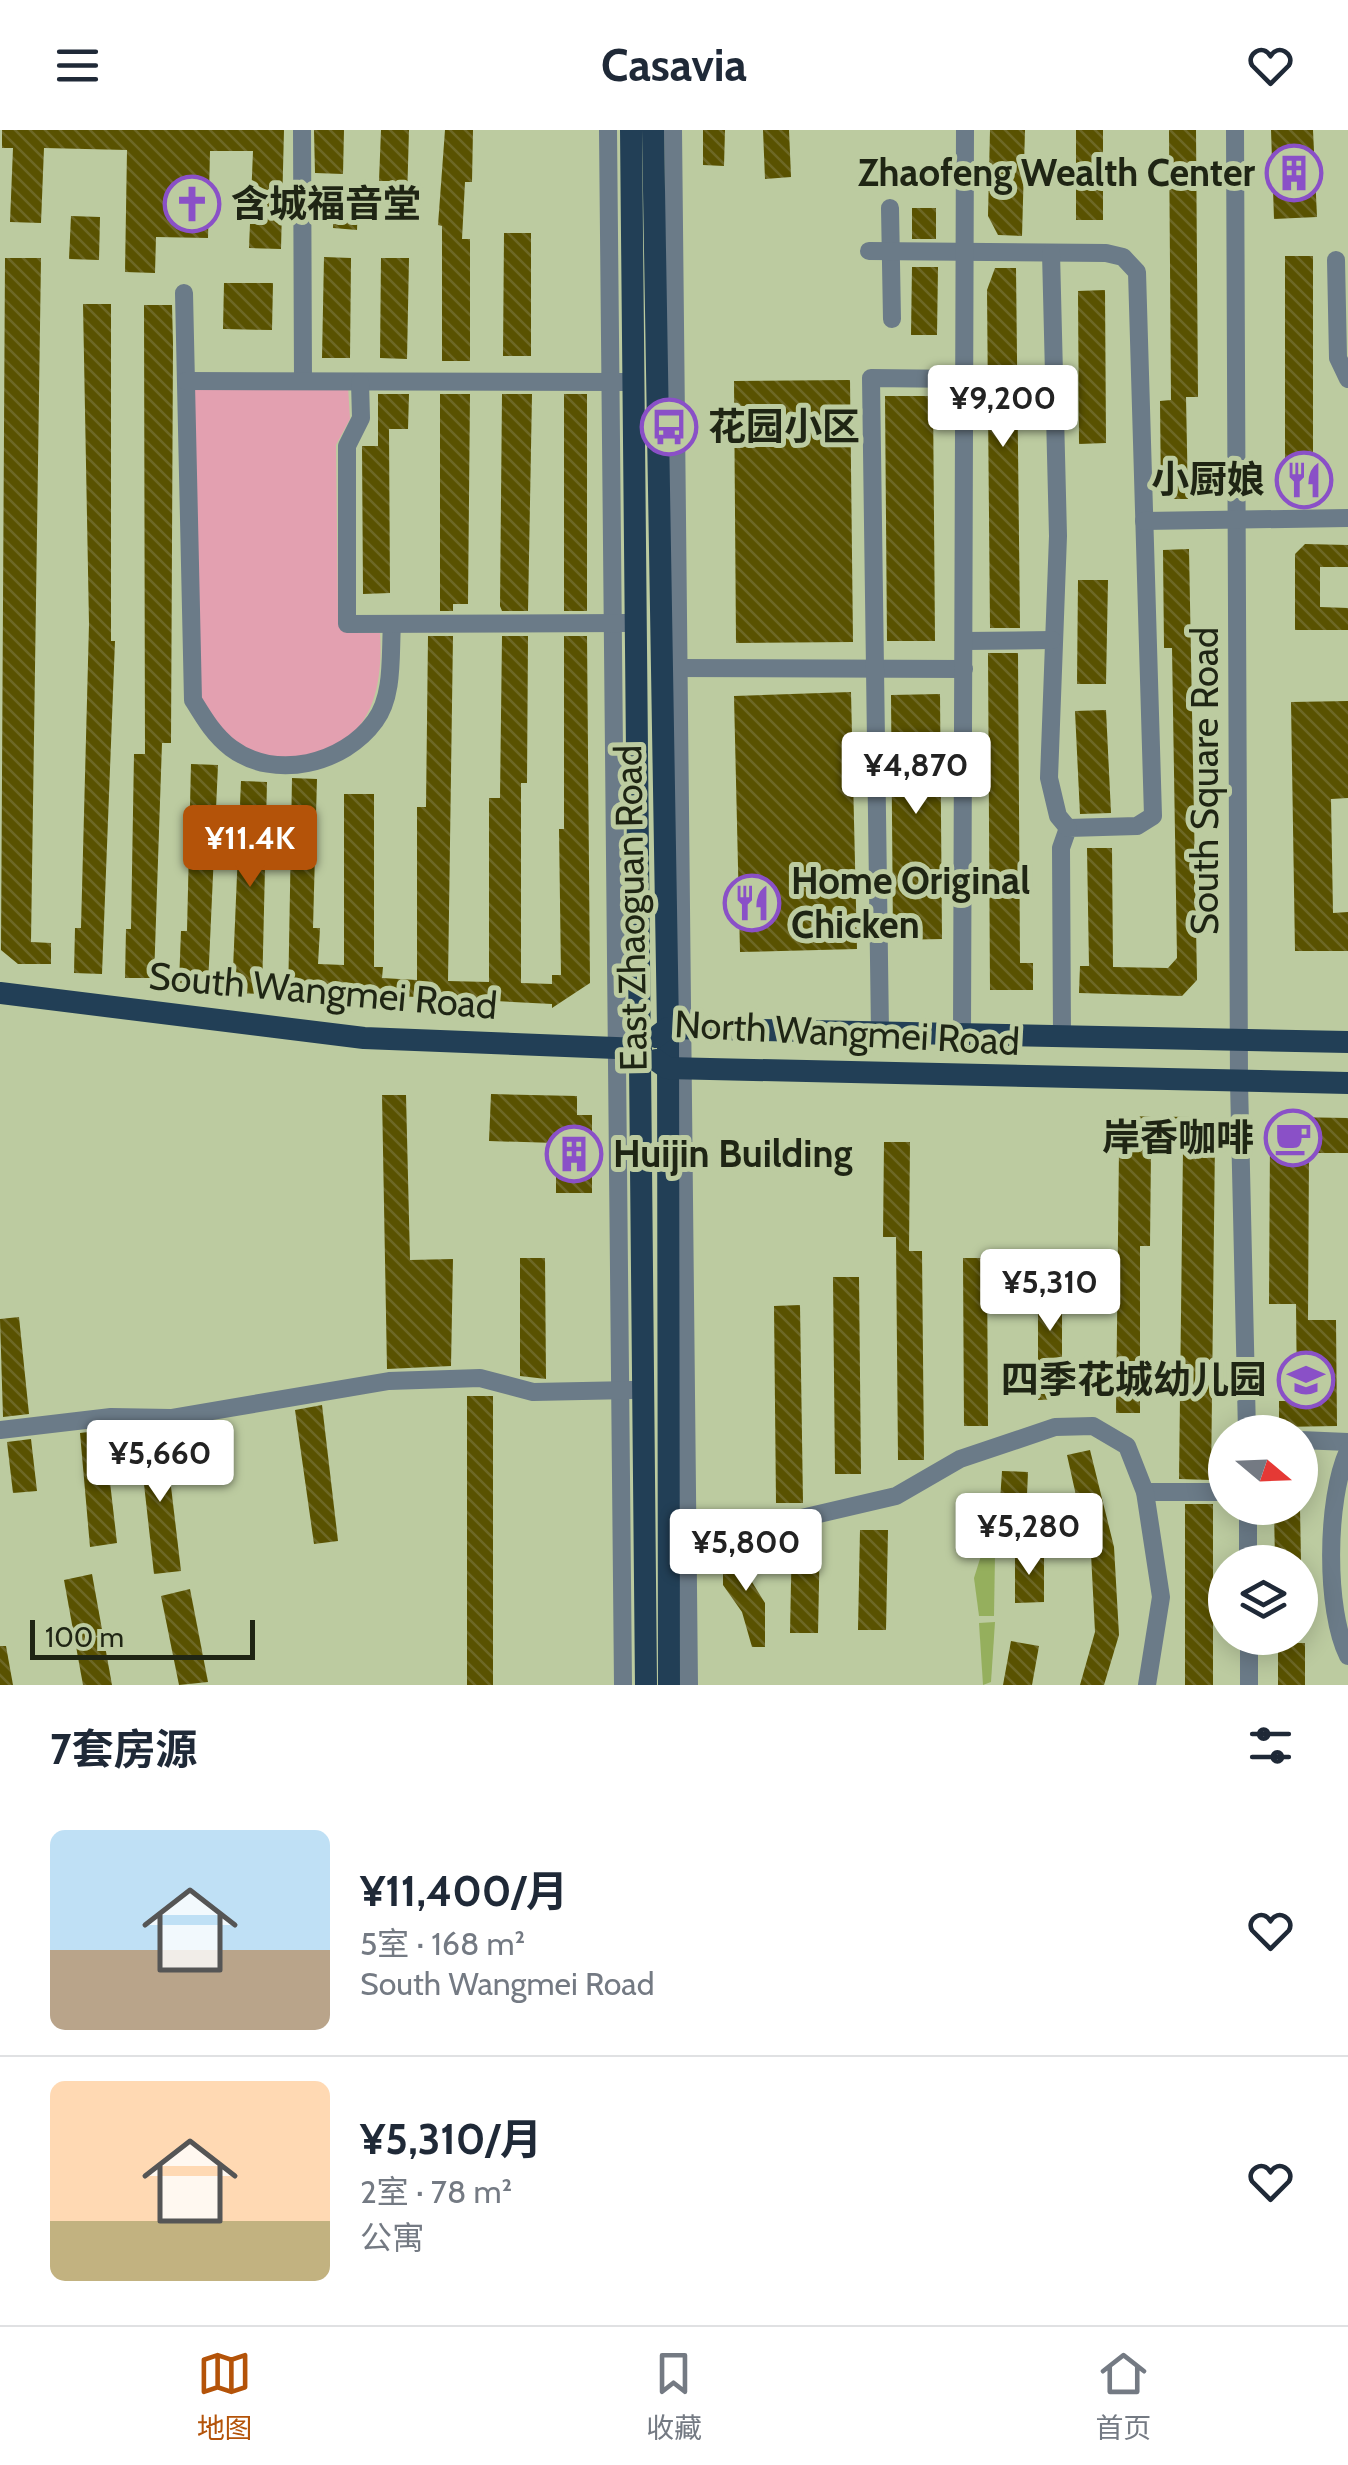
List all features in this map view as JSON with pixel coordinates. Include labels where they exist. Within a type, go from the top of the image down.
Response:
[{"type":"main road","name":"East Zhaoguan Road","points":[[630,130],[623,382],[632,1390],[646,1685]]},
{"type":"main road","name":"East Zhaoguan Road","points":[[653,130],[669,382],[672,623],[676,1068],[668,1390],[678,1534],[669,1685]]},
{"type":"main road","name":"South Wangmei Road","points":[[0,993],[364,1038],[630,1048]]},
{"type":"main road","name":"North Wangmei Road","points":[[630,1048],[676,1028],[1348,1042]]},
{"type":"main road","name":"North Wangmei Road","points":[[630,1048],[676,1068],[1348,1082]]},
{"type":"street","points":[[302,130],[303,382]]},
{"type":"street","points":[[608,130],[623,382]]},
{"type":"street","points":[[186,381],[669,382],[674,130]]},
{"type":"street","points":[[962,1034],[965,130]]},
{"type":"street","name":"South Square Road","points":[[1235,130],[1239,1082],[1247,1415]]},
{"type":"street","points":[[890,208],[892,319]]},
{"type":"street","points":[[869,250],[1106,253],[1123,257],[1137,272],[1153,816],[1137,826],[1068,828]]},
{"type":"street","points":[[1051,253],[1058,536],[1049,778],[1058,816],[1068,828]]},
{"type":"street","points":[[1336,260],[1338,358],[1348,378]]},
{"type":"street","points":[[184,292],[193,700],[209,727],[232,749],[258,762],[296,765],[329,759],[376,720],[388,690],[392,624]]},
{"type":"street","points":[[880,1032],[871,378],[966,379]]},
{"type":"street","points":[[360,382],[361,418],[348,446],[347,624],[672,623]]},
{"type":"street","points":[[1144,521],[1348,518]]},
{"type":"street","points":[[964,641],[1052,640]]},
{"type":"street","points":[[672,668],[964,668]]},
{"type":"street","points":[[1062,1035],[1062,848],[1068,828]]},
{"type":"street","points":[[628,836],[674,836]]},
{"type":"street","points":[[676,1068],[678,1534],[689,1685]]},
{"type":"street","points":[[0,1430],[111,1417],[171,1418],[388,1381],[480,1378],[533,1392],[668,1390]]},
{"type":"street","points":[[623,1685],[632,1390]]},
{"type":"street","points":[[678,1534],[733,1534],[896,1496],[960,1459],[1055,1428],[1093,1426],[1112,1434],[1138,1464],[1145,1492],[1160,1597],[1147,1685]]},
{"type":"street","points":[[1318,1441],[1348,1442]]},
{"type":"street","points":[[1348,1450],[1333,1508],[1336,1632],[1348,1656]]},
{"type":"street","points":[[1145,1492],[1208,1492]]},
{"type":"street","points":[[1248,1655],[1249,1685]]},
{"type":"shaded area","points":[[348,386],[350,419],[336,445],[338,617],[356,633],[380,633],[377,687],[361,724],[331,749],[310,757],[267,756],[228,735],[200,697],[191,389]]},
{"type":"shaded area","points":[[989,1542],[995,1555],[994,1616],[979,1616],[974,1578],[985,1543]]},
{"type":"shaded area","points":[[995,1622],[991,1682],[983,1685],[979,1623]]},
{"type":"building","points":[[2,130],[284,130],[281,249],[249,248],[253,151],[210,151],[208,238],[156,237],[155,273],[125,272],[127,150],[44,148],[41,223],[10,222],[13,148],[2,148]]},
{"type":"building","points":[[314,130],[344,130],[343,174],[315,173]]},
{"type":"building","points":[[381,130],[409,130],[407,200],[415,200],[414,224],[390,223],[392,181],[379,181]]},
{"type":"building","points":[[445,130],[473,130],[472,182],[465,182],[462,239],[470,239],[470,361],[442,361],[442,226],[438,225]]},
{"type":"building","points":[[703,130],[725,130],[724,166],[703,165]]},
{"type":"building","points":[[763,130],[789,130],[791,177],[765,179]]},
{"type":"building","points":[[990,130],[1025,130],[1022,236],[998,235],[988,216]]},
{"type":"building","points":[[1076,130],[1103,130],[1103,220],[1076,220]]},
{"type":"building","points":[[1169,130],[1196,130],[1198,397],[1186,397],[1188,499],[1161,499],[1160,401],[1171,400]]},
{"type":"building","name":"Zhaofeng Wealth Center","points":[[1271,130],[1313,130],[1317,217],[1274,219]]},
{"type":"building","points":[[334,197],[358,198],[357,230],[333,228]]},
{"type":"building","points":[[912,208],[936,208],[936,239],[912,239]]},
{"type":"building","points":[[71,216],[100,217],[99,260],[69,259]]},
{"type":"building","points":[[504,233],[531,233],[531,356],[503,356]]},
{"type":"building","points":[[1285,256],[1313,256],[1313,488],[1285,488]]},
{"type":"building","points":[[324,257],[351,258],[350,358],[322,358]]},
{"type":"building","points":[[5,258],[41,258],[31,942],[51,943],[51,964],[18,964],[1,950]]},
{"type":"building","points":[[381,258],[409,258],[407,359],[380,358]]},
{"type":"building","points":[[912,267],[938,267],[937,335],[911,335]]},
{"type":"building","points":[[995,268],[1016,268],[1020,628],[990,628],[987,290]]},
{"type":"building","points":[[224,283],[273,283],[272,330],[223,329]]},
{"type":"building","points":[[1105,290],[1106,443],[1079,444],[1078,291]]},
{"type":"building","points":[[83,304],[111,304],[111,641],[115,641],[102,974],[74,973],[75,928],[81,928],[89,624]]},
{"type":"building","points":[[144,305],[172,305],[171,743],[162,743],[154,978],[125,978],[126,929],[131,929],[134,754],[145,754]]},
{"type":"building","points":[[850,380],[853,642],[736,643],[734,381]]},
{"type":"building","points":[[378,394],[409,394],[408,429],[389,429],[390,593],[363,594],[362,446],[378,446]]},
{"type":"building","points":[[440,394],[470,394],[468,604],[453,604],[453,611],[440,611]]},
{"type":"building","points":[[502,394],[532,394],[528,611],[502,611],[500,606]]},
{"type":"building","points":[[564,394],[587,394],[587,611],[564,611]]},
{"type":"building","points":[[885,396],[933,396],[935,641],[887,641]]},
{"type":"building","points":[[1305,544],[1348,545],[1348,567],[1320,567],[1320,607],[1348,608],[1348,630],[1295,630],[1295,554]]},
{"type":"building","points":[[1189,549],[1197,980],[1182,996],[1079,993],[1080,966],[1089,966],[1087,848],[1112,848],[1113,967],[1168,968],[1177,958],[1172,648],[1164,648],[1163,550]]},
{"type":"building","points":[[1078,580],[1108,580],[1106,684],[1077,684]]},
{"type":"building","points":[[428,636],[453,636],[448,981],[489,982],[489,798],[500,798],[502,636],[528,636],[527,783],[521,783],[521,983],[552,984],[552,975],[561,975],[559,829],[564,829],[564,636],[587,636],[590,983],[552,1008],[552,1004],[317,992],[316,1004],[288,1002],[292,778],[317,779],[313,928],[320,928],[318,964],[344,965],[344,794],[374,794],[374,967],[383,967],[382,978],[417,980],[417,807],[426,807]]},
{"type":"building","points":[[988,653],[1018,653],[1020,963],[1033,963],[1033,990],[990,990]]},
{"type":"building","points":[[851,692],[857,949],[740,952],[734,696]]},
{"type":"building","points":[[940,694],[942,939],[893,940],[891,695]]},
{"type":"building","points":[[1348,701],[1348,798],[1331,799],[1333,913],[1348,912],[1348,951],[1295,951],[1291,702]]},
{"type":"building","points":[[1106,710],[1111,813],[1080,814],[1075,711]]},
{"type":"building","points":[[191,764],[218,765],[208,985],[179,983],[181,931],[187,931]]},
{"type":"building","points":[[241,781],[267,782],[262,994],[232,993]]},
{"type":"building","points":[[491,1094],[577,1096],[577,1115],[592,1115],[592,1193],[556,1193],[556,1143],[489,1141]]},
{"type":"building","points":[[382,1095],[406,1095],[410,1260],[453,1259],[451,1366],[387,1369]]},
{"type":"building","points":[[1107,1116],[1194,1117],[1215,1140],[1208,1480],[1179,1479],[1183,1149],[1151,1149],[1150,1246],[1140,1246],[1140,1413],[1116,1413],[1119,1149],[1106,1149]]},
{"type":"building","points":[[1290,1117],[1348,1118],[1348,1153],[1309,1153],[1308,1320],[1336,1320],[1337,1426],[1318,1426],[1318,1415],[1279,1415],[1279,1401],[1297,1401],[1296,1304],[1269,1304],[1270,1137]]},
{"type":"building","points":[[884,1142],[910,1142],[909,1251],[922,1251],[924,1460],[898,1460],[896,1237],[883,1237]]},
{"type":"building","points":[[520,1258],[545,1258],[546,1379],[520,1376]]},
{"type":"building","points":[[963,1258],[987,1258],[988,1426],[964,1426]]},
{"type":"building","points":[[1038,1267],[1062,1268],[1062,1399],[1038,1400]]},
{"type":"building","points":[[833,1277],[859,1277],[861,1474],[835,1474]]},
{"type":"building","points":[[800,1305],[803,1503],[776,1503],[774,1306]]},
{"type":"building","points":[[19,1317],[29,1414],[3,1417],[0,1319]]},
{"type":"building","points":[[467,1396],[493,1396],[493,1685],[467,1685]]},
{"type":"building","points":[[322,1405],[338,1541],[314,1544],[295,1410]]},
{"type":"building","points":[[104,1430],[117,1543],[90,1547],[80,1433]]},
{"type":"building","points":[[165,1436],[181,1571],[154,1574],[139,1439]]},
{"type":"building","points":[[31,1439],[37,1491],[13,1493],[7,1442]]},
{"type":"building","points":[[1090,1450],[1114,1547],[1119,1635],[1104,1685],[1080,1685],[1095,1632],[1090,1534],[1085,1536],[1067,1455]]},
{"type":"building","points":[[1002,1471],[1028,1472],[1026,1518],[999,1517]]},
{"type":"building","points":[[1185,1504],[1208,1504],[1208,1525],[1213,1525],[1213,1545],[1208,1545],[1208,1655],[1213,1655],[1213,1685],[1185,1685]]},
{"type":"building","points":[[1274,1525],[1300,1525],[1301,1545],[1275,1545]]},
{"type":"building","points":[[860,1530],[888,1530],[886,1630],[858,1630]]},
{"type":"building","points":[[792,1533],[820,1533],[818,1633],[790,1633]]},
{"type":"building","points":[[723,1553],[760,1554],[759,1569],[744,1569],[765,1603],[765,1647],[752,1647],[742,1612],[723,1585]]},
{"type":"building","points":[[1015,1554],[1044,1554],[1044,1602],[1015,1603]]},
{"type":"building","points":[[92,1574],[112,1685],[83,1685],[64,1580]]},
{"type":"building","points":[[190,1589],[208,1682],[179,1685],[161,1596]]},
{"type":"building","points":[[1011,1641],[1039,1646],[1032,1685],[1003,1685]]},
{"type":"building","points":[[0,1646],[6,1646],[13,1685],[0,1685]]},
{"type":"building","points":[[1278,1655],[1305,1655],[1305,1685],[1278,1685]]},
{"type":"place","name":"Zhaofeng Wealth Center","points":[[1294,173]]},
{"type":"place","name":"含城福音堂","points":[[192,204]]},
{"type":"place","name":"花园小区","points":[[669,427]]},
{"type":"place","name":"小厨娘","points":[[1304,480]]},
{"type":"place","name":"Home Original Chicken","points":[[752,903]]},
{"type":"place","name":"岸香咖啡","points":[[1293,1138]]},
{"type":"place","name":"Huijin Building","points":[[574,1154]]},
{"type":"place","name":"四季花城幼儿园","points":[[1306,1380]]}]
